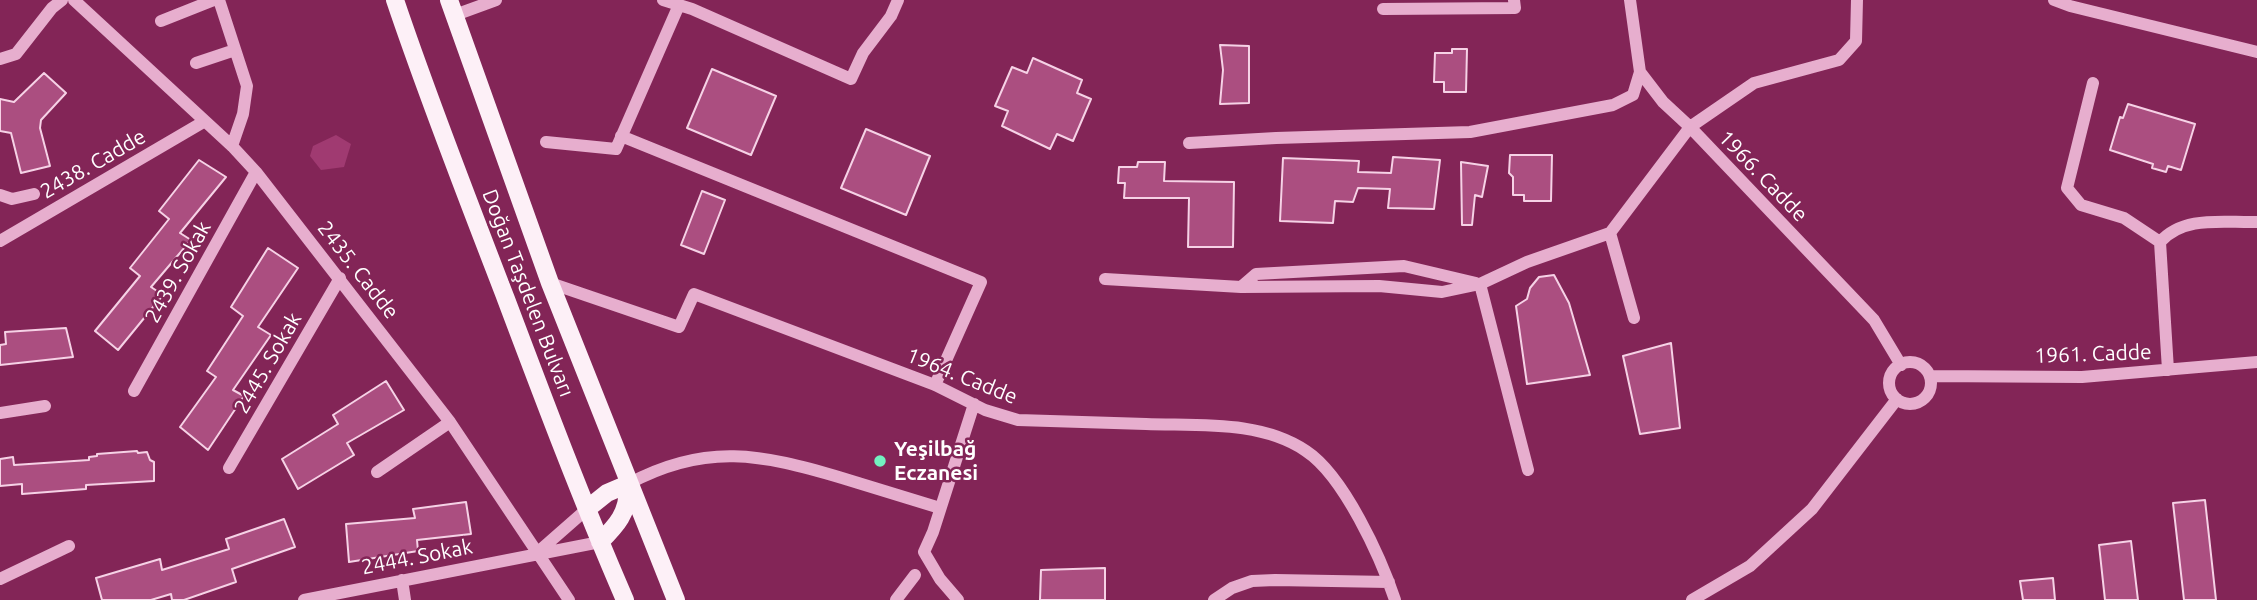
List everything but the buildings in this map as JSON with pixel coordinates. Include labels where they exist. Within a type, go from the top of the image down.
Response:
[{"type":"main road","name":"Doğan Taşdelen Bulvarı","points":[[395,0],[424,86],[587,509],[625,600]]},
{"type":"main road","name":"Doğan Taşdelen Bulvarı","points":[[452,7],[550,283],[676,600]]},
{"type":"main road","points":[[587,509],[607,493],[628,484],[628,500],[624,513],[618,524],[600,542]]},
{"type":"street","points":[[0,72],[0,59],[16,54],[52,8],[62,0]]},
{"type":"street","name":"2435. Cadde","points":[[74,0],[232,146],[256,172],[450,422],[569,600]]},
{"type":"street","points":[[161,22],[217,0],[247,86],[243,114],[232,146]]},
{"type":"street","points":[[452,7],[496,0]]},
{"type":"street","points":[[663,0],[679,5],[695,5],[851,79],[863,53],[891,16],[898,0]]},
{"type":"street","points":[[1383,9],[1427,5],[1515,8],[1514,0]]},
{"type":"street","name":"1966. Cadde","points":[[1630,0],[1640,72],[1663,102],[1874,320],[1901,365]]},
{"type":"street","points":[[1105,279],[1241,287],[1379,286],[1442,292],[1480,284],[1527,262],[1610,233],[1690,127],[1754,83],[1839,60],[1856,41],[1857,0]]},
{"type":"street","points":[[2054,0],[2257,52]]},
{"type":"street","points":[[546,142],[616,149],[679,5]]},
{"type":"street","points":[[196,63],[235,50]]},
{"type":"street","points":[[1189,143],[1470,132],[1613,105],[1633,95],[1640,72]]},
{"type":"street","points":[[2093,83],[2067,188],[2081,205],[2124,218],[2160,243]]},
{"type":"street","name":"2438. Cadde","points":[[1,238],[205,121]]},
{"type":"street","points":[[621,136],[981,282],[935,385]]},
{"type":"street","name":"2439. Sokak","points":[[134,391],[256,172]]},
{"type":"street","points":[[0,195],[12,199],[34,194]]},
{"type":"street","points":[[2168,370],[2160,243],[2170,231],[2186,224],[2257,222]]},
{"type":"street","points":[[1610,233],[1634,318]]},
{"type":"street","points":[[1241,287],[1256,274],[1404,266],[1480,284]]},
{"type":"street","name":"2445. Sokak","points":[[229,468],[340,278]]},
{"type":"street","name":"1964. Cadde","points":[[550,283],[679,327],[694,294],[1018,419],[1225,427],[1267,434],[1289,441],[1308,452],[1341,489],[1369,536],[1395,600]]},
{"type":"street","points":[[1480,284],[1528,470]]},
{"type":"street","points":[[1914,362],[1927,370],[1930,376],[1930,389],[1922,400],[1910,404],[1897,399],[1890,388],[1895,369],[1901,365],[1914,362]]},
{"type":"street","name":"1961. Cadde","points":[[1930,376],[2082,377],[2257,362]]},
{"type":"street","points":[[1692,600],[1750,566],[1812,509],[1897,399]]},
{"type":"street","points":[[958,600],[933,570],[924,552],[974,404]]},
{"type":"street","points":[[0,413],[45,406]]},
{"type":"street","points":[[377,472],[450,422]]},
{"type":"street","points":[[628,484],[663,467],[681,462],[716,457],[755,457],[793,464],[940,508]]},
{"type":"street","points":[[538,553],[587,509]]},
{"type":"street","name":"2444. Sokak","points":[[314,599],[600,542]]},
{"type":"street","points":[[0,579],[69,546]]},
{"type":"street","points":[[896,600],[915,575]]},
{"type":"street","points":[[402,580],[405,600]]},
{"type":"street","points":[[1214,600],[1232,588],[1252,581],[1389,582]]},
{"type":"shaded area","points":[[336,135],[351,144],[344,167],[321,170],[310,156],[313,146]]},
{"type":"place","name":"Yeşilbağ Eczanesi","points":[[880,461]]}]
